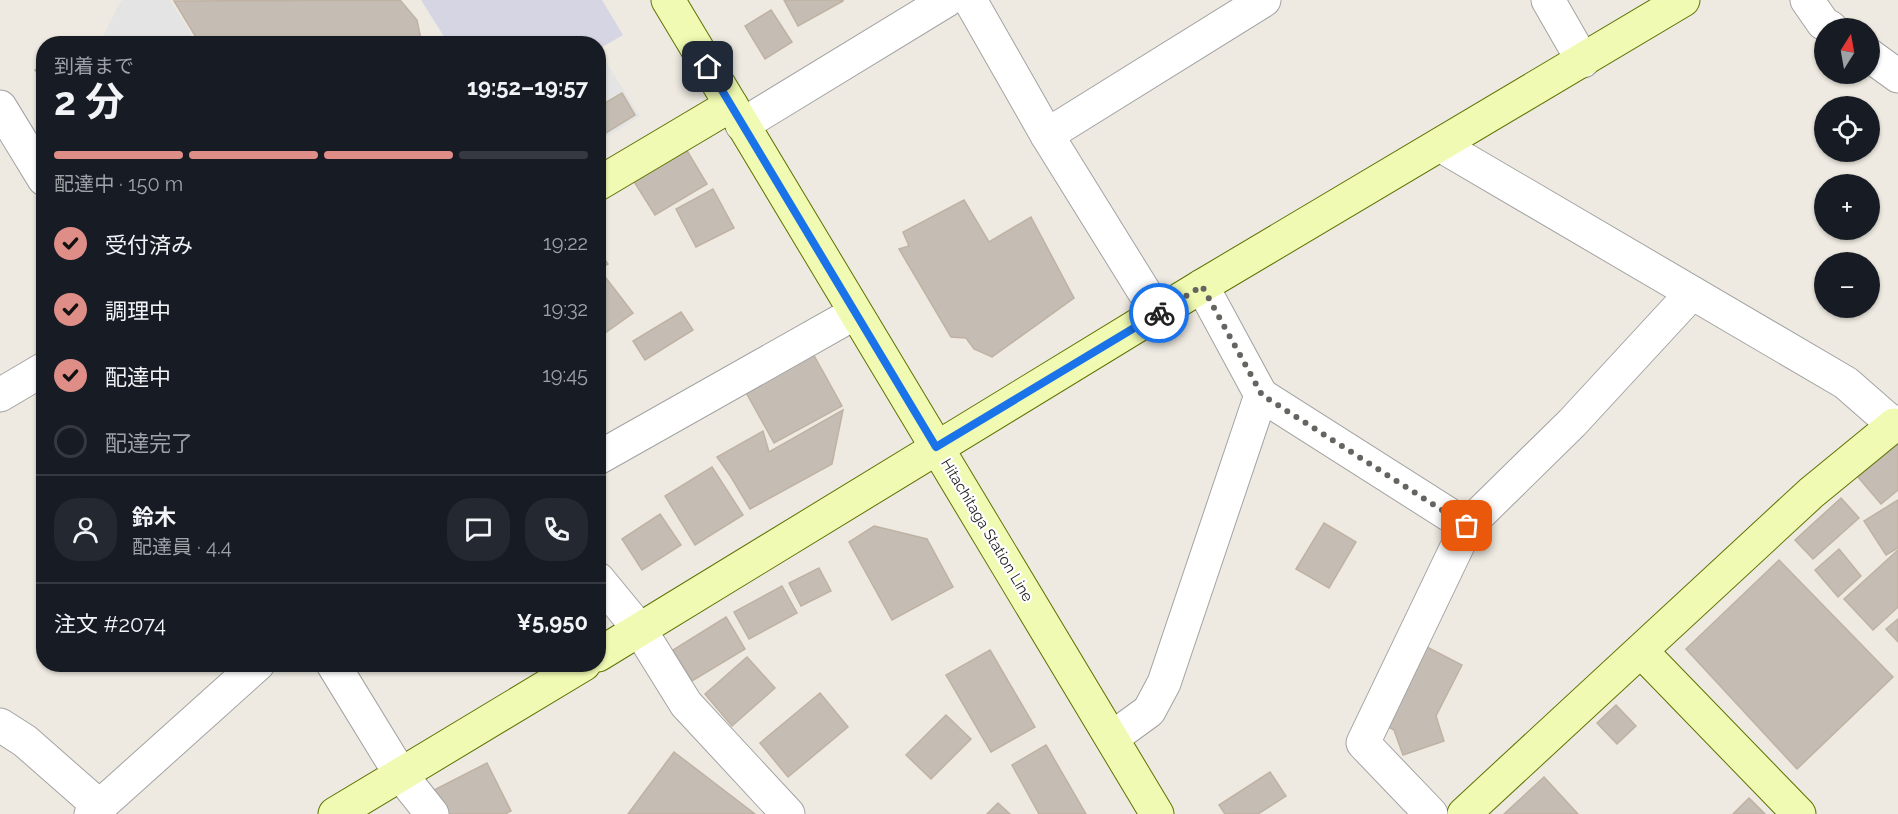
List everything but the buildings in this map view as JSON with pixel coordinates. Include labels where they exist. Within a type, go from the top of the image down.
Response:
[{"type":"street","name":"Hitachitaga Station Line","points":[[668,0],[1157,814]]},
{"type":"street","points":[[606,180],[737,115],[947,0]]},
{"type":"street","points":[[970,0],[1047,135],[1158,314]]},
{"type":"street","points":[[1047,135],[1264,0]]},
{"type":"street","points":[[1548,0],[1583,61]]},
{"type":"street","points":[[606,651],[1202,286],[1683,0]]},
{"type":"street","points":[[1807,0],[1820,18]]},
{"type":"street","points":[[1880,63],[1898,75]]},
{"type":"street","points":[[0,107],[36,166]]},
{"type":"street","points":[[1440,146],[1846,384],[1896,423],[1811,493],[1464,814]]},
{"type":"street","points":[[1202,286],[1262,395],[1467,526]]},
{"type":"street","points":[[1431,814],[1363,743],[1467,526],[1572,423],[1692,293]]},
{"type":"street","points":[[606,453],[855,313]]},
{"type":"street","points":[[0,394],[36,374]]},
{"type":"street","points":[[1112,738],[1149,711],[1164,683],[1262,395]]},
{"type":"street","points":[[606,589],[640,630],[686,704],[788,814]]},
{"type":"street","points":[[1641,651],[1799,814]]},
{"type":"street","points":[[0,725],[25,741],[95,810],[249,672]]},
{"type":"street","points":[[338,672],[401,775],[432,814]]},
{"type":"street","points":[[335,814],[571,672]]},
{"type":"shaded area","points":[[123,0],[170,0],[193,36],[103,36]]},
{"type":"shaded area","points":[[421,0],[602,0],[623,35],[606,45],[606,36],[444,36]]},
{"type":"shaded area","points":[[606,62],[640,116],[606,138]]},
{"type":"way so far","points":[[1159,313],[1202,286],[1262,395],[1467,526]]},
{"type":"route","points":[[708,67],[936,447],[1159,313]]}]
